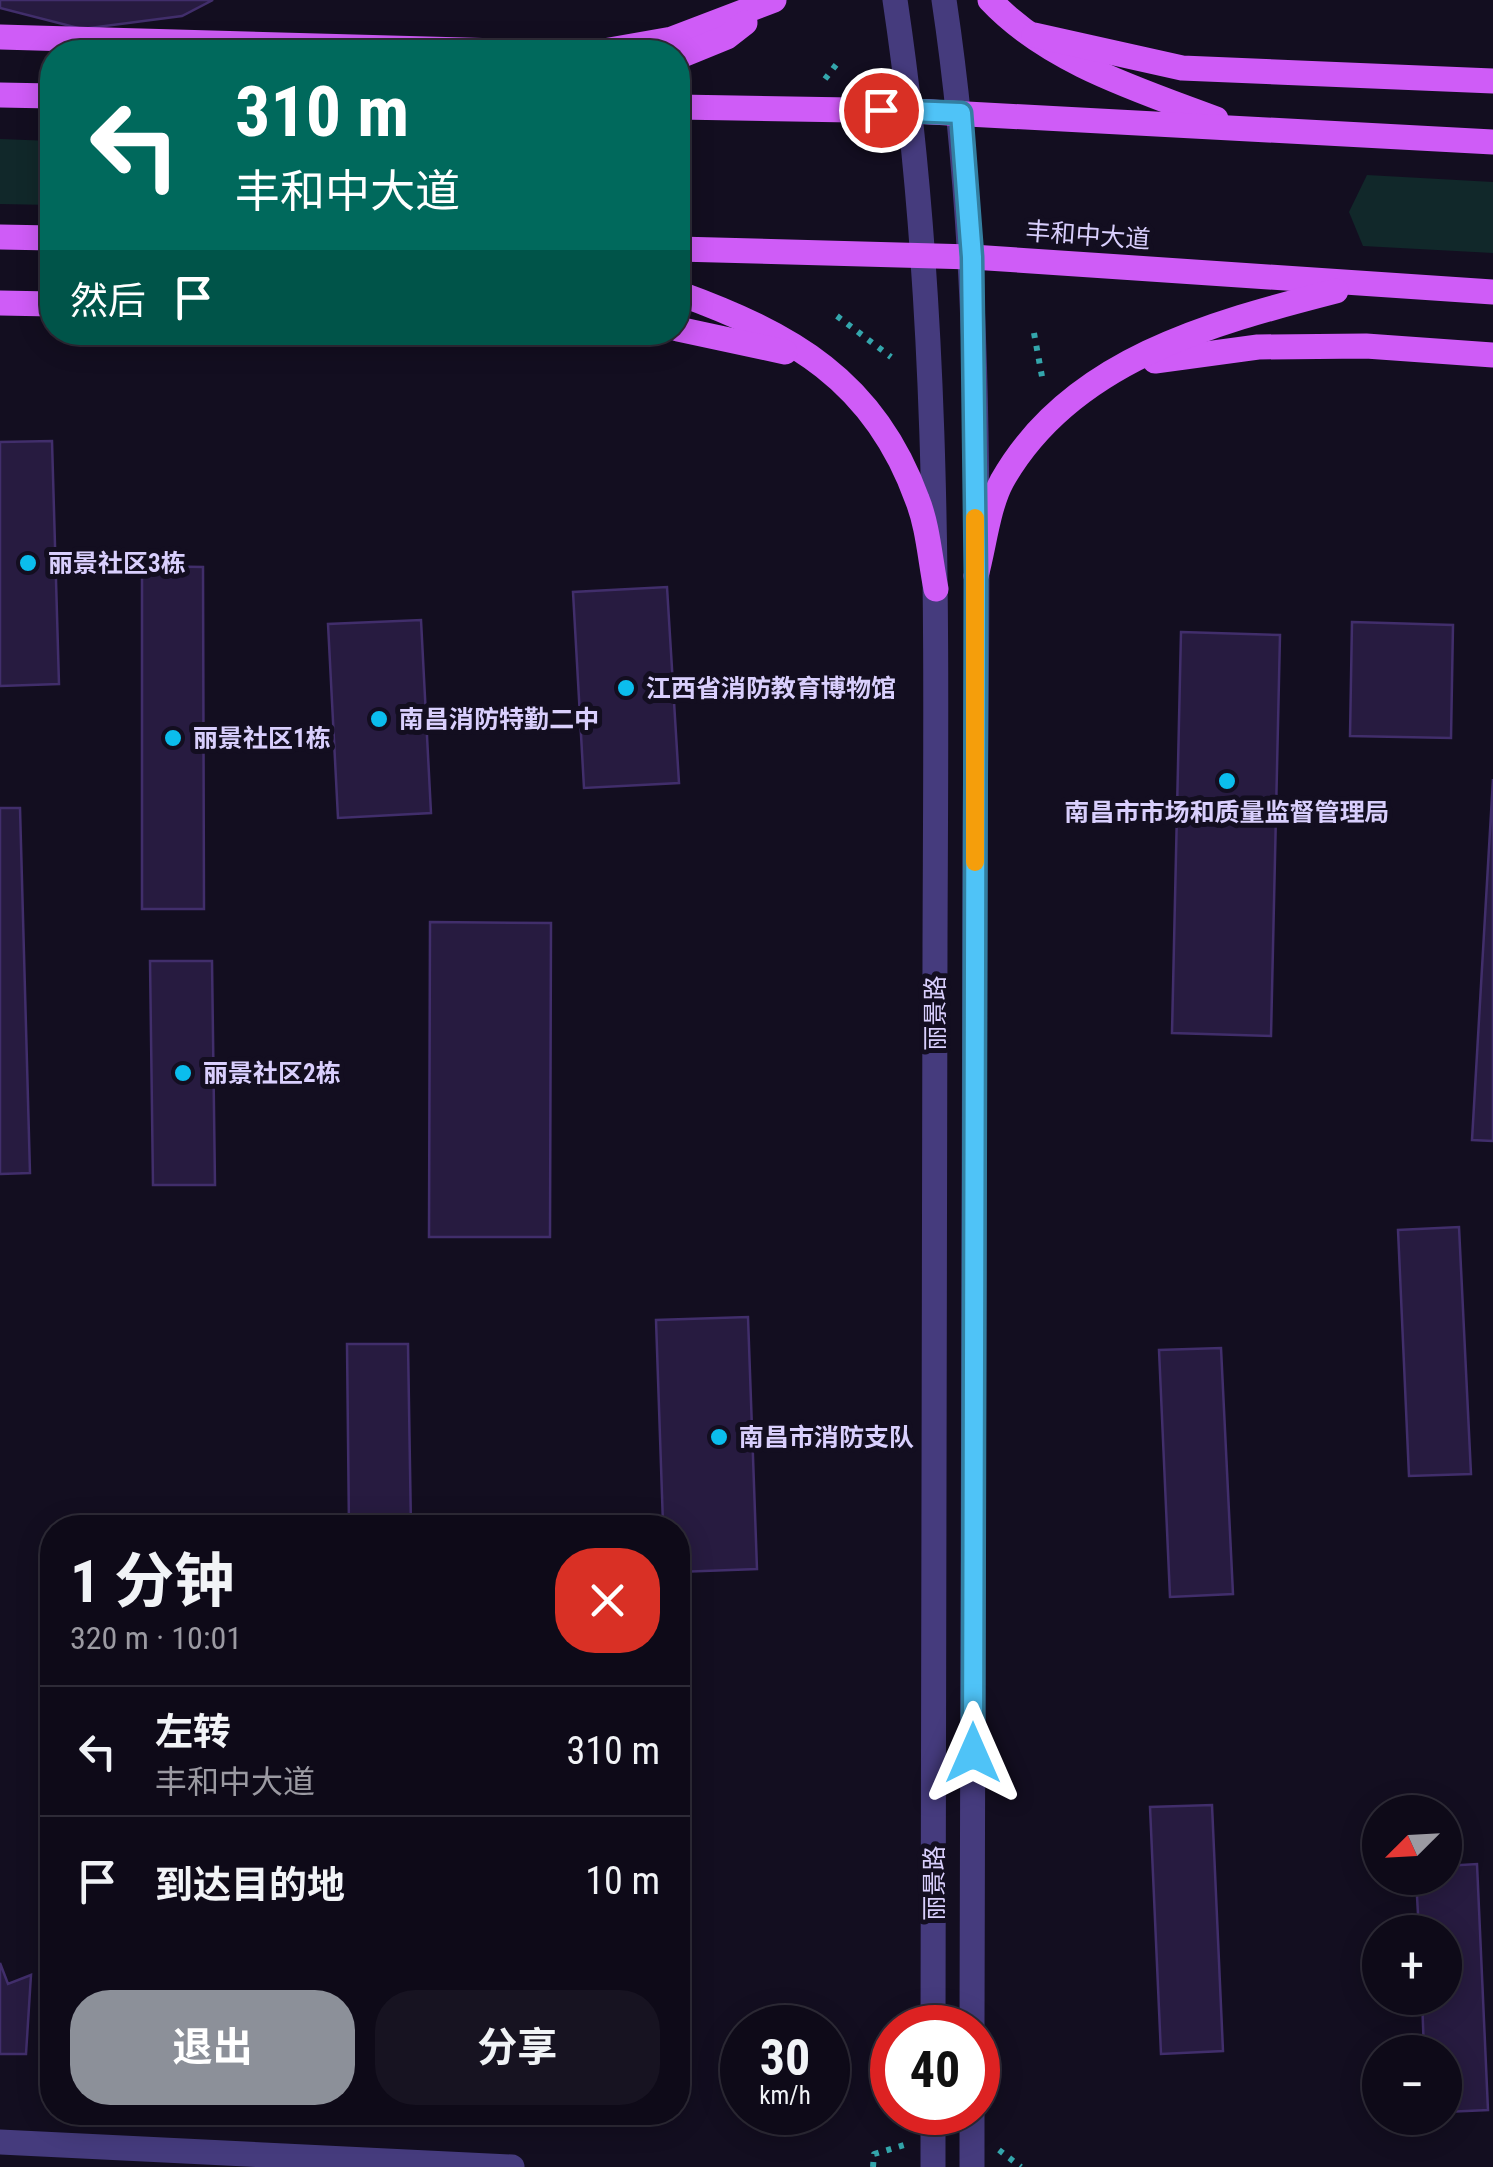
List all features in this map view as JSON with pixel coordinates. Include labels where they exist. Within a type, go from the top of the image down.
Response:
[{"type":"main road","points":[[666,40],[776,0]]},
{"type":"main road","points":[[690,52],[727,36],[776,0]]},
{"type":"main road","points":[[990,0],[1034,35],[1120,83],[1240,128]]},
{"type":"main road","points":[[1034,35],[1182,68],[1493,81]]},
{"type":"main road","points":[[0,38],[76,40]]},
{"type":"main road","points":[[0,95],[40,96]]},
{"type":"main road","points":[[690,106],[961,113],[1493,142]]},
{"type":"main road","points":[[0,237],[40,238]]},
{"type":"main road","name":"丰和中大道","points":[[690,250],[922,254],[1493,292]]},
{"type":"main road","points":[[976,576],[1000,484],[1035,434],[1080,390],[1120,365],[1278,306],[1357,285]]},
{"type":"main road","points":[[690,297],[745,318],[818,361],[867,404],[897,449],[919,502],[936,588]]},
{"type":"main road","points":[[0,303],[40,304]]},
{"type":"main road","points":[[690,331],[818,361]]},
{"type":"main road","points":[[1120,365],[1258,347],[1366,346],[1493,354]]},
{"type":"street","name":"丽景路","points":[[895,0],[912,111],[922,254],[936,588],[933,2005]]},
{"type":"street","name":"丽景路","points":[[944,0],[961,113],[972,257],[976,576],[972,2005]]},
{"type":"street","points":[[933,2135],[933,2167]]},
{"type":"street","points":[[972,2135],[972,2167]]},
{"type":"street","points":[[0,2142],[512,2167]]},
{"type":"path","points":[[819,88],[839,60]]},
{"type":"path","points":[[838,316],[891,358]]},
{"type":"path","points":[[1034,333],[1043,382]]},
{"type":"path","points":[[873,2167],[874,2154],[904,2145]]},
{"type":"path","points":[[998,2150],[1022,2167]]},
{"type":"green space","points":[[0,139],[40,141],[40,205],[0,204]]},
{"type":"green space","points":[[1367,175],[1493,182],[1493,253],[1363,246],[1349,212]]},
{"type":"building","points":[[0,0],[213,0],[182,16],[82,29],[0,8]]},
{"type":"building","name":"丽景社区3栋","points":[[52,441],[59,684],[0,686],[0,442]]},
{"type":"building","name":"丽景社区1栋","points":[[142,566],[203,567],[204,909],[142,909]]},
{"type":"building","name":"江西省消防教育博物馆","points":[[667,587],[679,783],[584,788],[573,592]]},
{"type":"building","name":"南昌消防特勤二中","points":[[421,620],[431,813],[338,818],[328,624]]},
{"type":"building","points":[[1352,622],[1453,625],[1451,738],[1350,736]]},
{"type":"building","points":[[1181,632],[1280,635],[1271,1036],[1172,1033]]},
{"type":"building","points":[[1493,779],[1493,1141],[1472,1140]]},
{"type":"building","points":[[0,808],[20,808],[30,1173],[0,1174]]},
{"type":"building","points":[[430,922],[551,923],[550,1237],[429,1237]]},
{"type":"building","name":"丽景社区2栋","points":[[150,961],[212,961],[215,1185],[153,1185]]},
{"type":"building","points":[[1459,1227],[1471,1474],[1409,1476],[1398,1230]]},
{"type":"building","points":[[748,1317],[757,1569],[690,1572],[690,1515],[663,1515],[656,1320]]},
{"type":"building","points":[[347,1344],[408,1344],[411,1515],[349,1515]]},
{"type":"building","points":[[1221,1348],[1233,1594],[1170,1597],[1159,1350]]},
{"type":"building","points":[[1212,1805],[1223,2051],[1161,2054],[1150,1807]]},
{"type":"building","points":[[1477,1864],[1488,2110],[1462,2111],[1462,2035],[1423,2035],[1423,2015],[1462,2015],[1462,1915],[1418,1915],[1417,1895],[1462,1895],[1462,1865]]},
{"type":"building","points":[[0,1963],[8,1984],[31,1975],[26,2054],[0,2054]]},
{"type":"slow traffic","points":[[975,518],[975,862]]},
{"type":"place","name":"丽景社区3栋","points":[[28,563]]},
{"type":"place","name":"江西省消防教育博物馆","points":[[626,688]]},
{"type":"place","name":"南昌消防特勤二中","points":[[379,719]]},
{"type":"place","name":"丽景社区1栋","points":[[173,738]]},
{"type":"place","name":"南昌市市场和质量监督管理局","points":[[1227,781]]},
{"type":"place","name":"丽景社区2栋","points":[[183,1073]]},
{"type":"place","name":"南昌市消防支队","points":[[719,1437]]},
{"type":"route","points":[[881,110],[961,113],[972,257],[976,576],[973,1753]]}]
